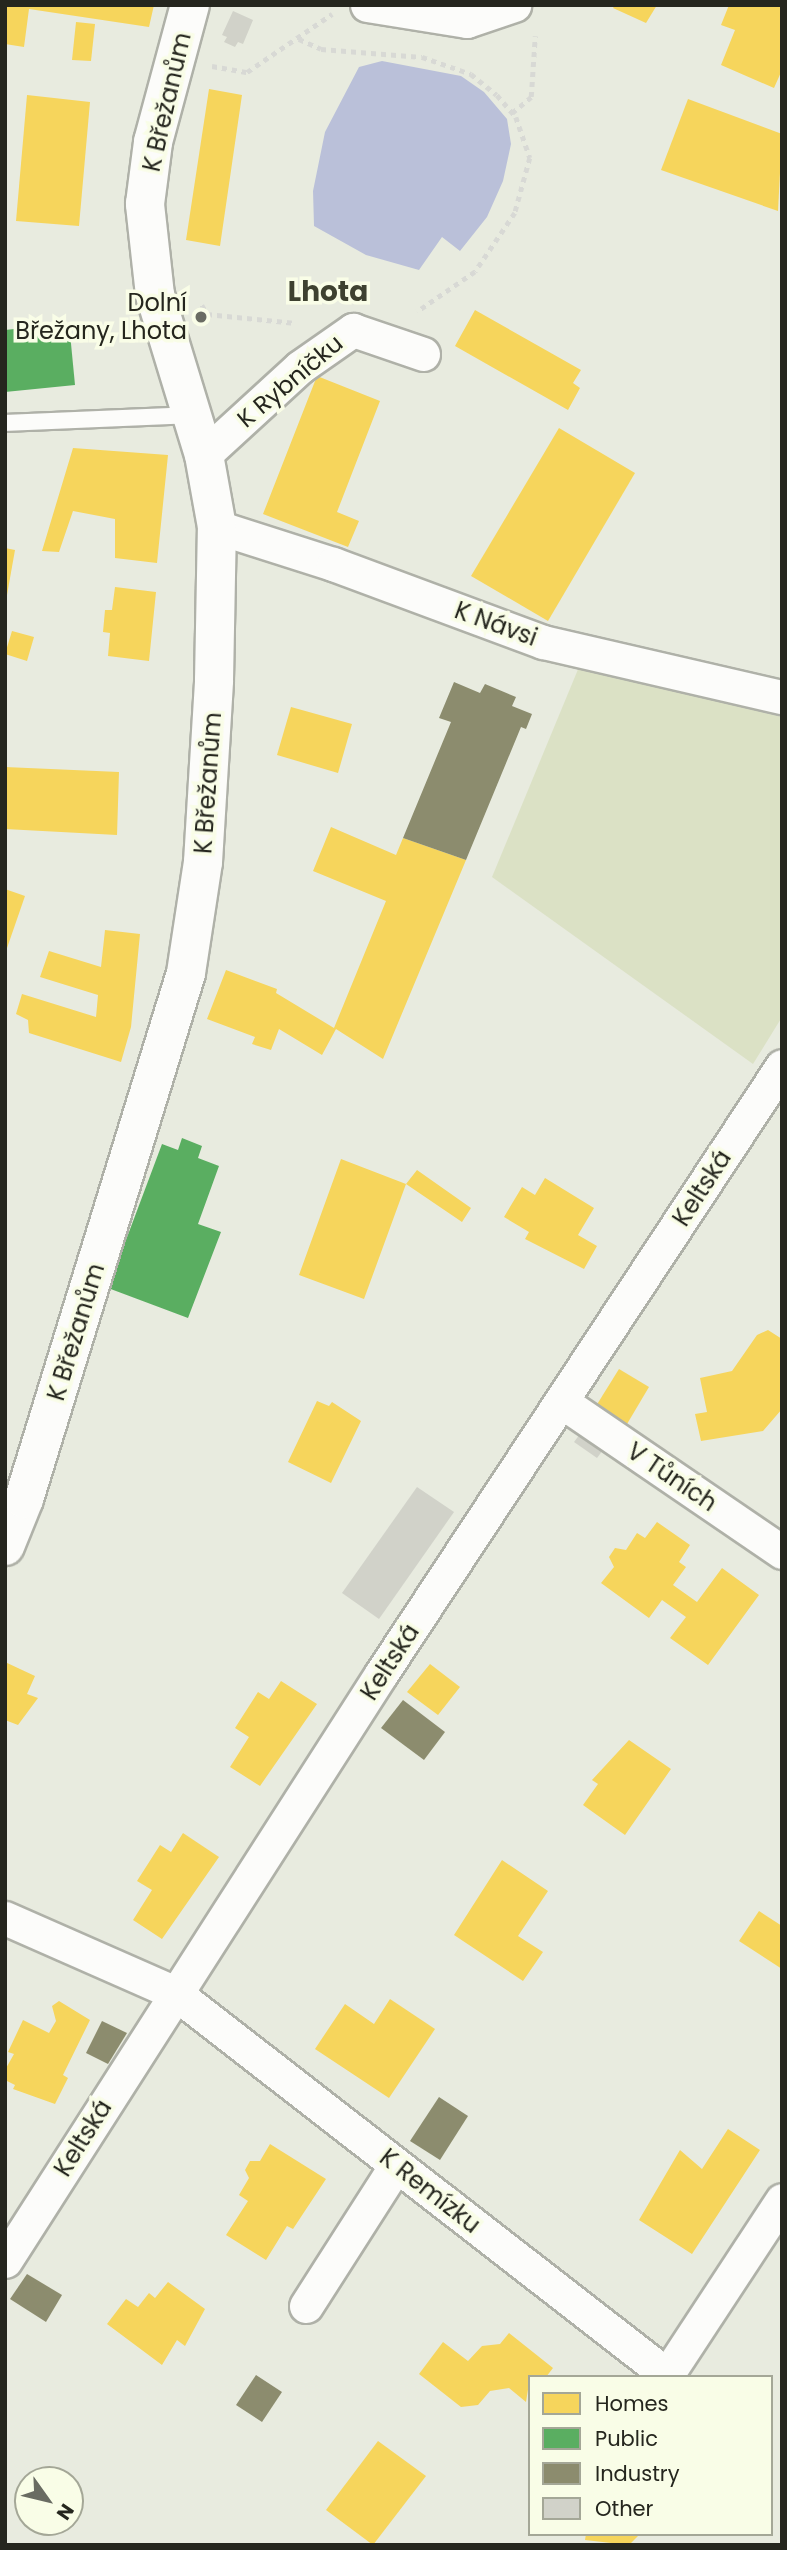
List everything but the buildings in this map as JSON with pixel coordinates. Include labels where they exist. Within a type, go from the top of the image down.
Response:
[{"type":"street","name":"K Břežanům","points":[[5,1546],[24,1499],[186,973],[203,862],[214,680],[217,527],[204,455],[155,295],[145,204],[153,142],[190,5]]},
{"type":"street","points":[[351,9],[467,21],[522,15]]},
{"type":"street","name":"K Rybníčku","points":[[204,455],[300,368],[353,330],[423,354]]},
{"type":"street","name":"K Návsi","points":[[217,527],[333,564],[543,642],[782,697]]},
{"type":"street","name":"Keltská","points":[[5,2261],[175,1993],[782,1066]]},
{"type":"street","name":"V Tůních","points":[[562,1402],[782,1552]]},
{"type":"street","name":"K Remízku","points":[[5,1917],[175,1993],[667,2375],[782,2200]]},
{"type":"street","points":[[306,2306],[396,2165]]},
{"type":"lane","points":[[5,423],[192,415]]},
{"type":"path","points":[[176,60],[247,72],[351,9]]},
{"type":"path","points":[[512,113],[531,97],[535,34],[522,15]]},
{"type":"path","points":[[299,39],[321,49],[422,57],[471,75],[512,113],[530,158],[515,213],[475,272],[412,315]]},
{"type":"path","points":[[200,302],[207,314],[353,330]]},
{"type":"green space","points":[[579,667],[782,717],[782,1017],[753,1064],[492,877]]},
{"type":"water","points":[[382,61],[461,76],[484,92],[507,119],[511,144],[503,181],[487,217],[460,251],[442,237],[419,270],[366,255],[314,226],[313,191],[325,132],[359,67]]},
{"type":"place","name":"Dolní Břežany, Lhota","points":[[201,317]]},
{"type":"district","name":"Lhota","points":[[328,292]]}]
